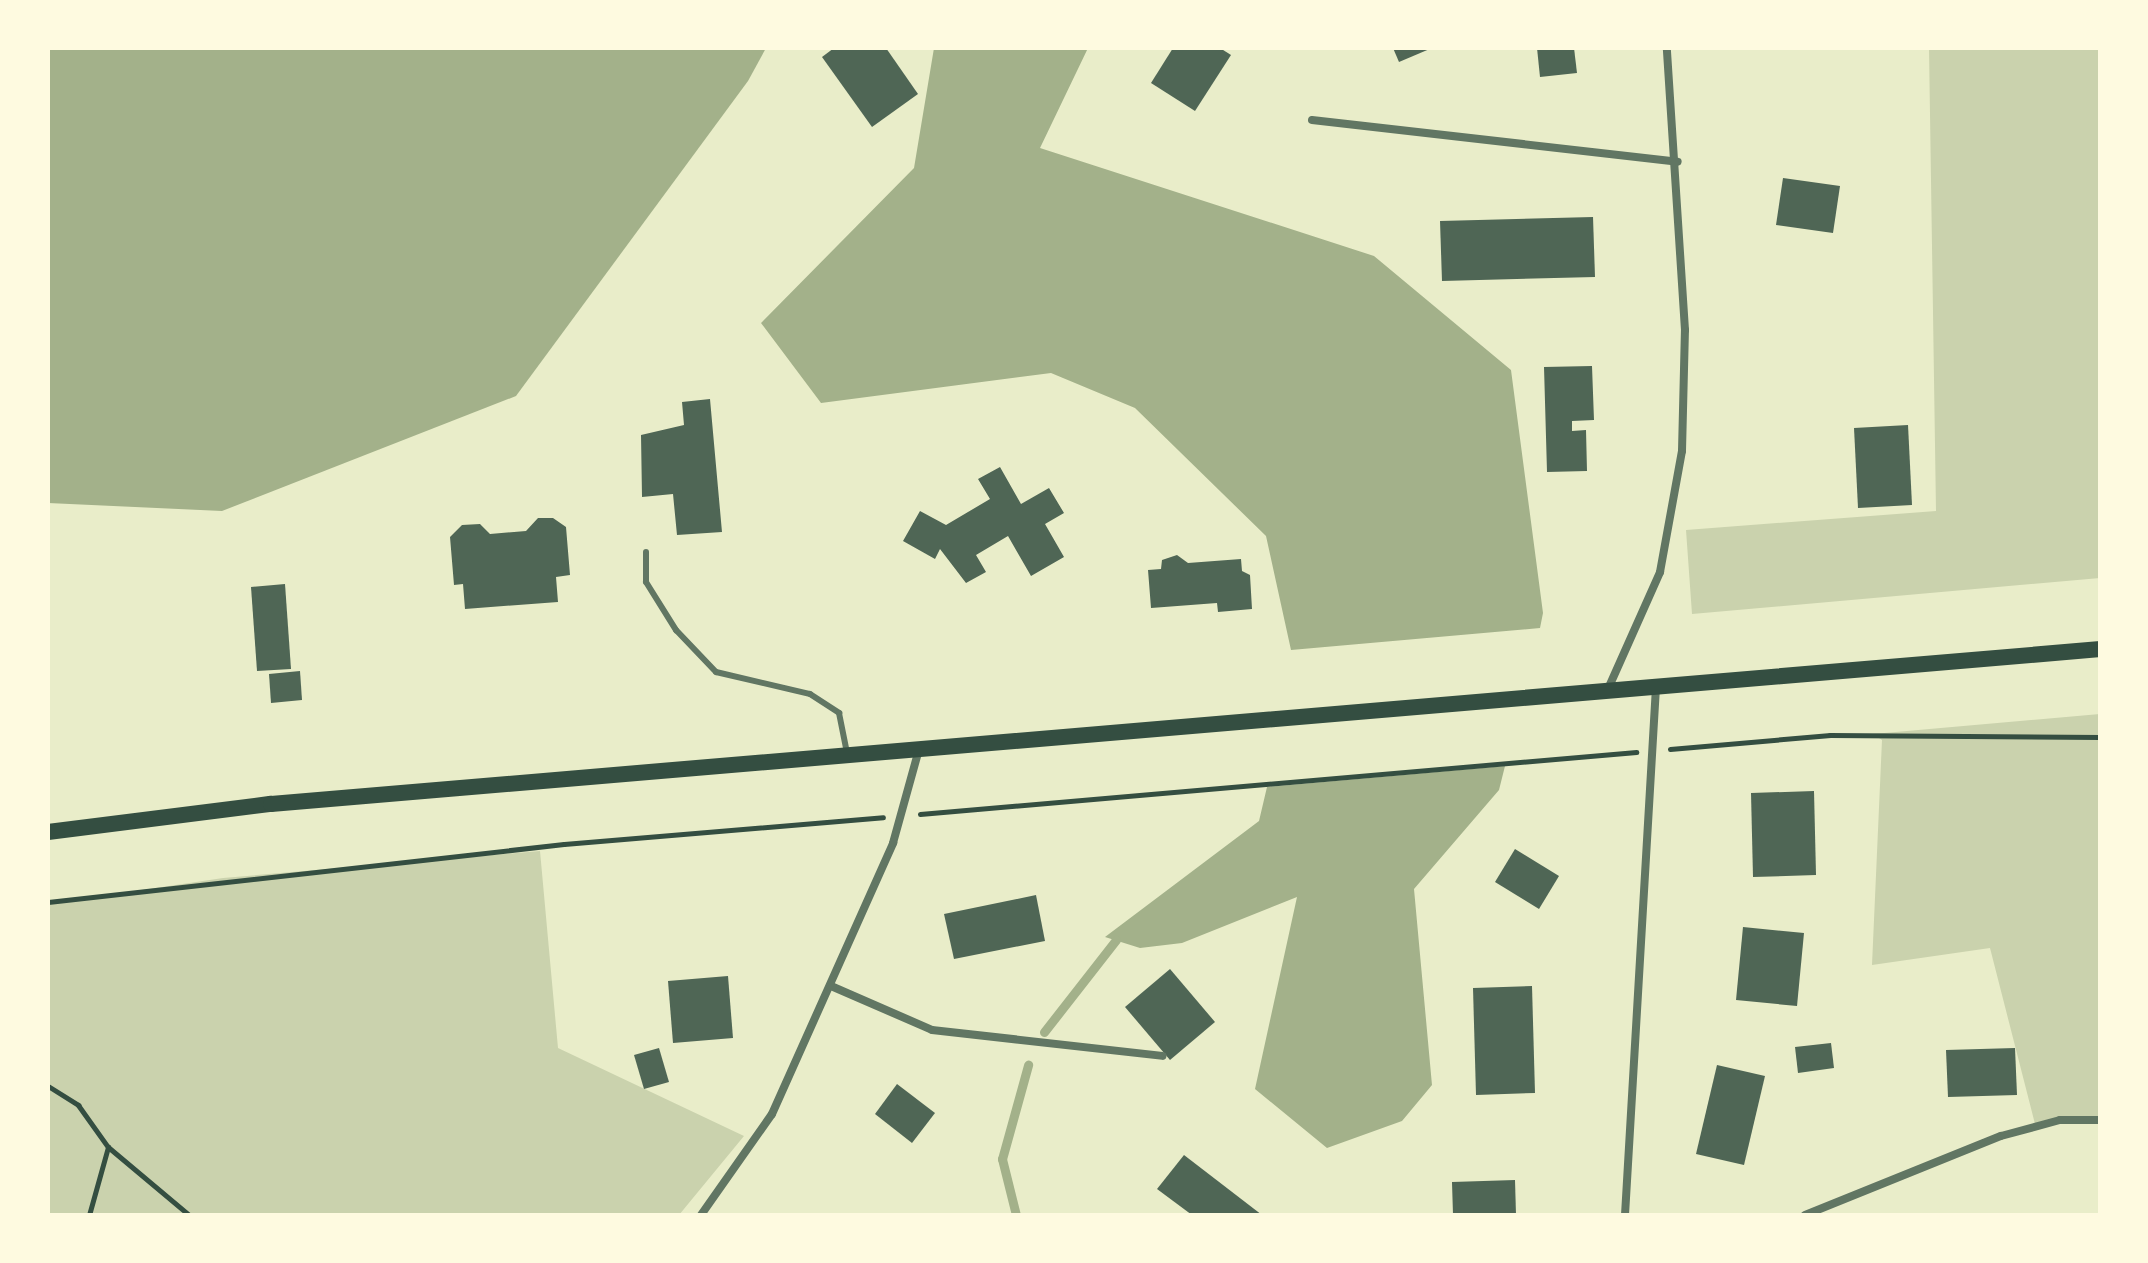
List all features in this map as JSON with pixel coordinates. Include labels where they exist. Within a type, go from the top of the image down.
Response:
[{"type":"main road","points":[[48,832],[271,804],[2100,649]]},
{"type":"street","points":[[1608,690],[1660,572],[1682,451],[1685,330],[1678,162],[1667,48]]},
{"type":"street","points":[[1312,120],[1678,162]]},
{"type":"street","points":[[1625,1215],[1656,686]]},
{"type":"street","points":[[701,1215],[772,1114],[831,986],[902,815],[919,748]]},
{"type":"street","points":[[831,986],[932,1030],[1163,1056]]},
{"type":"street","points":[[1805,1215],[2001,1136],[2060,1120],[2100,1120]]},
{"type":"lane","points":[[646,552],[646,582],[676,630],[716,672],[810,694],[839,713],[847,756]]},
{"type":"path","points":[[48,902],[564,844],[1830,735],[2100,737]]},
{"type":"path","points":[[48,1086],[78,1105],[108,1147],[189,1215]]},
{"type":"path","points":[[89,1215],[108,1147]]},
{"type":"shaded area","points":[[48,48],[766,48],[748,81],[516,396],[222,511],[48,503]]},
{"type":"shaded area","points":[[934,48],[1088,48],[1040,148],[1374,256],[1511,370],[1543,613],[1540,628],[1291,650],[1266,536],[1135,408],[1051,373],[821,403],[761,323],[914,168]]},
{"type":"shaded area","points":[[1929,48],[2100,48],[2100,578],[1692,614],[1686,530],[1936,511]]},
{"type":"shaded area","points":[[2100,714],[2100,1123],[2035,1124],[1990,948],[1872,965],[1882,740],[1873,734]]},
{"type":"shaded area","points":[[1505,766],[1499,790],[1414,889],[1432,1085],[1402,1121],[1327,1148],[1255,1089],[1297,897],[1182,943],[1140,948],[1105,937],[1259,821],[1267,787]]},
{"type":"shaded area","points":[[540,851],[558,1048],[744,1136],[679,1215],[48,1215],[48,904],[223,878]]},
{"type":"building","points":[[834,48],[886,48],[918,94],[872,127],[822,57]]},
{"type":"building","points":[[1173,48],[1220,48],[1231,55],[1195,111],[1151,83]]},
{"type":"building","points":[[1393,48],[1432,48],[1399,62]]},
{"type":"building","points":[[1537,48],[1574,48],[1577,73],[1540,77]]},
{"type":"building","points":[[1783,178],[1840,186],[1833,233],[1776,225]]},
{"type":"building","points":[[1593,217],[1595,277],[1442,281],[1440,221]]},
{"type":"building","points":[[1592,366],[1594,420],[1572,421],[1572,431],[1586,430],[1587,471],[1547,472],[1544,367]]},
{"type":"building","points":[[710,399],[722,532],[677,535],[673,494],[642,497],[641,435],[684,425],[682,402]]},
{"type":"building","points":[[1908,425],[1912,505],[1858,508],[1854,428]]},
{"type":"building","points":[[1000,467],[1021,504],[1049,488],[1064,513],[1045,524],[1064,557],[1031,576],[1008,536],[976,555],[986,572],[966,583],[940,549],[935,559],[903,541],[920,511],[946,525],[990,499],[978,479]]},
{"type":"building","points":[[538,518],[553,518],[566,527],[570,575],[556,577],[558,602],[465,609],[463,584],[454,585],[450,537],[462,525],[480,524],[490,534],[526,531]]},
{"type":"building","points":[[1177,555],[1188,563],[1241,559],[1242,571],[1250,575],[1252,609],[1218,612],[1217,603],[1151,608],[1148,570],[1161,569],[1162,560]]},
{"type":"building","points":[[285,584],[291,669],[257,671],[251,587]]},
{"type":"building","points":[[300,671],[302,700],[271,703],[269,674]]},
{"type":"building","points":[[1814,791],[1816,875],[1753,877],[1751,793]]},
{"type":"building","points":[[1515,849],[1559,876],[1539,909],[1495,882]]},
{"type":"building","points":[[1036,895],[1045,941],[954,959],[944,914]]},
{"type":"building","points":[[1743,927],[1804,933],[1797,1006],[1736,1000]]},
{"type":"building","points":[[1170,969],[1215,1022],[1170,1060],[1125,1007]]},
{"type":"building","points":[[728,976],[733,1038],[673,1043],[668,981]]},
{"type":"building","points":[[1532,986],[1535,1093],[1476,1095],[1473,988]]},
{"type":"building","points":[[1831,1043],[1834,1068],[1798,1073],[1795,1047]]},
{"type":"building","points":[[659,1048],[669,1082],[644,1089],[634,1055]]},
{"type":"building","points":[[2015,1048],[2017,1095],[1948,1097],[1946,1050]]},
{"type":"building","points":[[1717,1065],[1765,1076],[1744,1165],[1696,1154]]},
{"type":"building","points":[[897,1084],[935,1113],[912,1143],[875,1114]]},
{"type":"building","points":[[1184,1155],[1262,1215],[1192,1215],[1157,1189]]},
{"type":"building","points":[[1515,1180],[1516,1215],[1453,1215],[1452,1182]]},
{"type":"waterway","points":[[1044,1032],[1116,940]]},
{"type":"waterway","points":[[1016,1215],[1002,1159],[1028,1065]]}]
